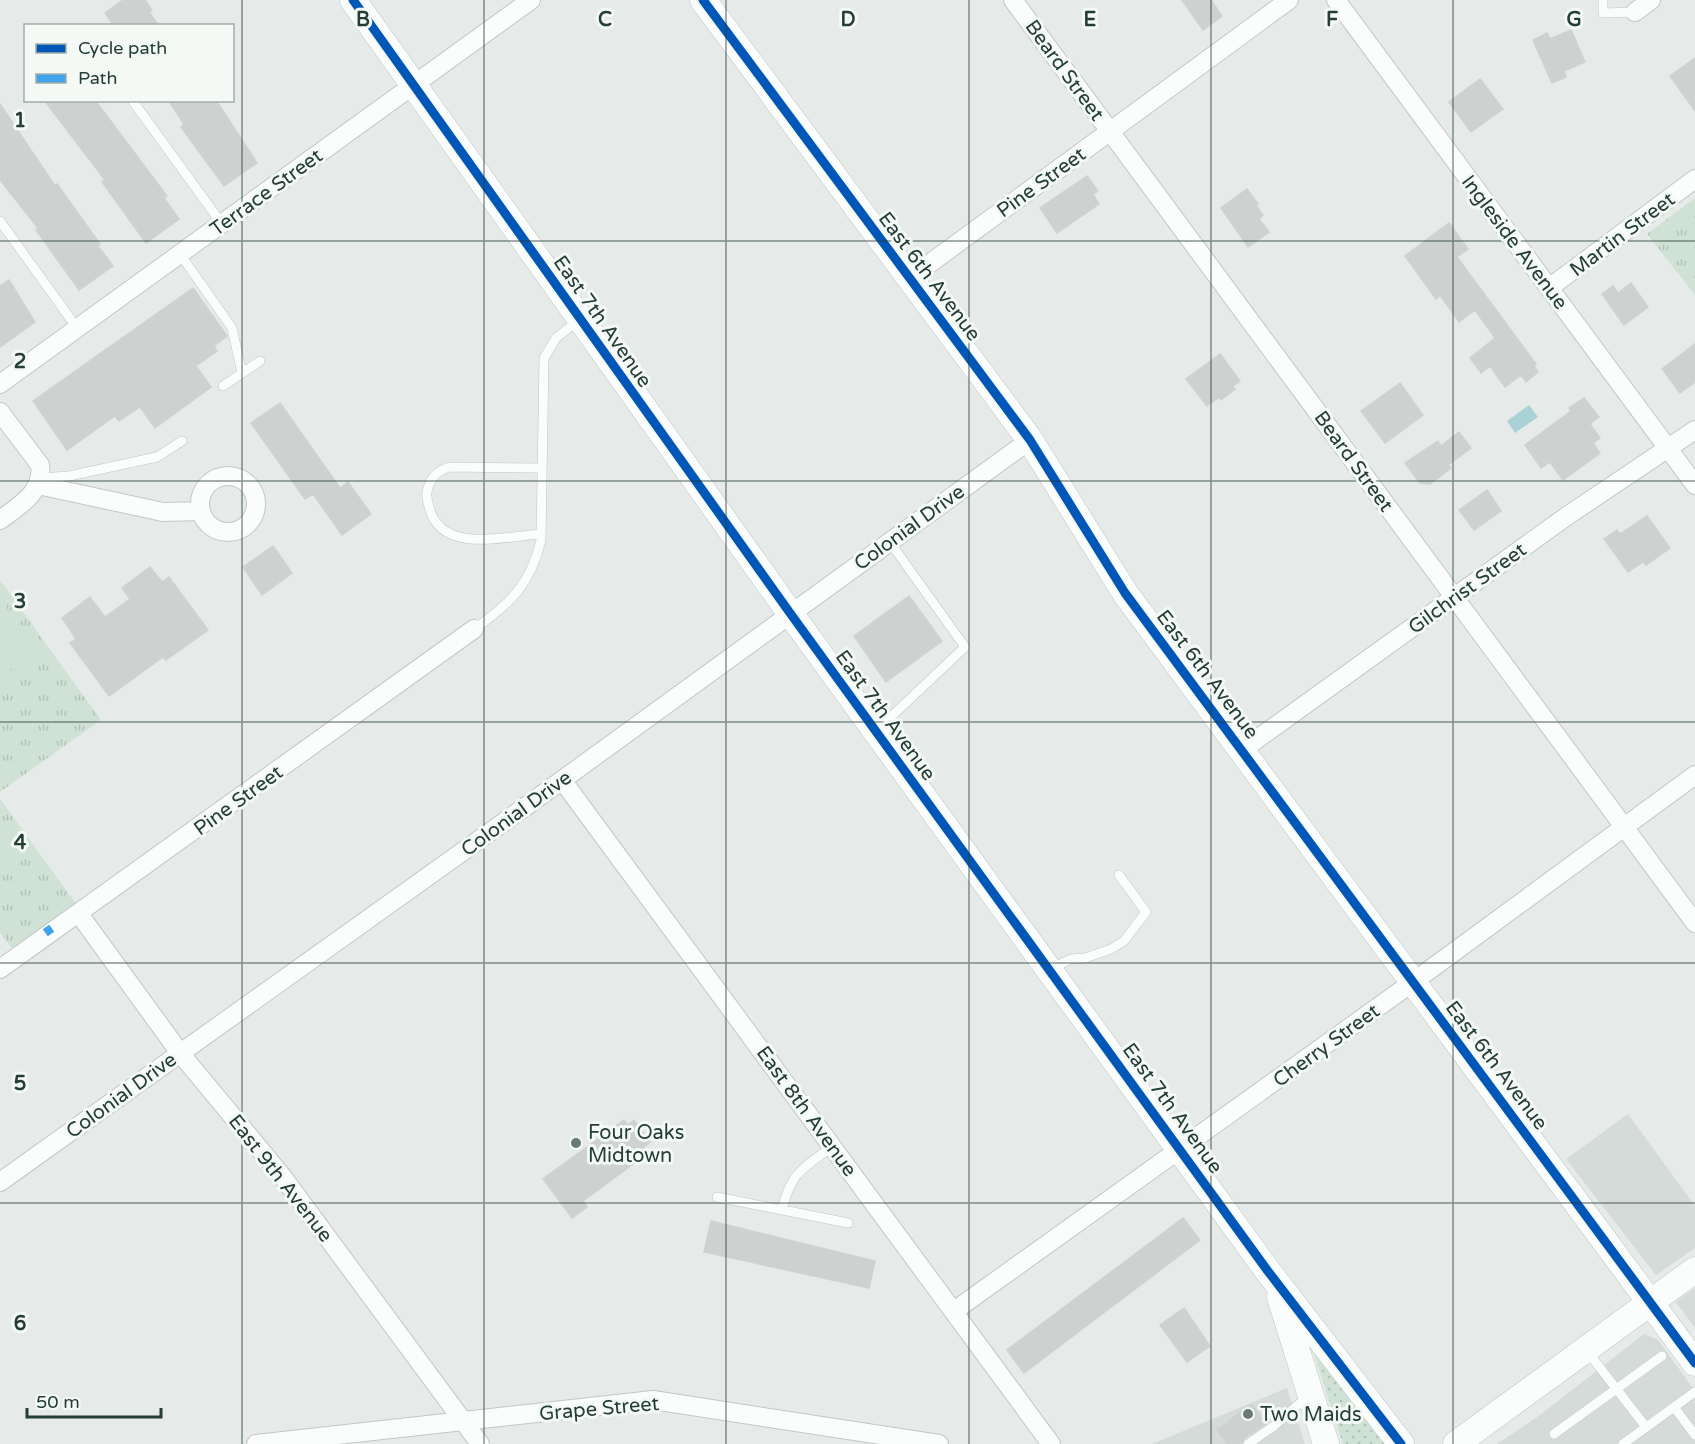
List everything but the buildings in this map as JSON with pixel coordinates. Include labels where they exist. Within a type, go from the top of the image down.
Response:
[{"type":"street","name":"East 7th Avenue","points":[[353,0],[790,613],[1267,1270],[1401,1444]]},
{"type":"street","name":"Terrace Street","points":[[0,384],[531,0]]},
{"type":"street","name":"East 6th Avenue","points":[[703,0],[1030,440],[1125,593],[1695,1363]]},
{"type":"street","name":"Beard Street","points":[[1013,0],[1695,923]]},
{"type":"street","name":"Pine Street","points":[[910,278],[1289,0]]},
{"type":"street","name":"Ingleside Avenue","points":[[1336,0],[1695,485]]},
{"type":"street","points":[[1635,12],[1651,0]]},
{"type":"street","name":"Martin Street","points":[[1549,288],[1695,179]]},
{"type":"street","points":[[0,412],[40,465],[39,482],[27,500],[0,520]]},
{"type":"street","name":"Gilchrist Street","points":[[1242,750],[1567,516],[1669,450],[1695,430]]},
{"type":"street","name":"Colonial Drive","points":[[0,1182],[562,780],[1030,440]]},
{"type":"street","points":[[39,482],[163,512],[201,512]]},
{"type":"street","name":"Pine Street","points":[[0,968],[80,914],[474,629]]},
{"type":"street","name":"Cherry Street","points":[[954,1311],[1413,982],[1695,775]]},
{"type":"street","name":"East 8th Avenue","points":[[562,780],[1051,1444]]},
{"type":"street","name":"East 9th Avenue","points":[[80,914],[180,1053],[282,1176],[480,1444]]},
{"type":"street","name":"East 7th Avenue","points":[[1267,1270],[1282,1302],[1326,1444]]},
{"type":"street","points":[[1456,1444],[1695,1270]]},
{"type":"street","name":"Grape Street","points":[[256,1444],[464,1423],[653,1400],[939,1444]]},
{"type":"lane","points":[[1603,0],[1603,13],[1635,12]]},
{"type":"lane","points":[[133,102],[222,224]]},
{"type":"lane","points":[[0,221],[77,328]]},
{"type":"lane","points":[[180,254],[232,328],[242,373]]},
{"type":"lane","points":[[474,629],[499,612],[519,591],[536,563],[541,534],[544,358],[556,338],[579,320]]},
{"type":"lane","points":[[223,386],[260,360]]},
{"type":"lane","points":[[39,482],[157,457],[182,441]]},
{"type":"lane","points":[[541,468],[450,467],[439,470],[429,482],[426,498],[433,520],[444,532],[458,538],[541,534]]},
{"type":"lane","points":[[876,731],[965,647],[889,541]]},
{"type":"lane","points":[[1050,969],[1071,958],[1085,958],[1111,949],[1124,941],[1146,912],[1119,875]]},
{"type":"lane","points":[[782,1210],[788,1186],[803,1168],[833,1146]]},
{"type":"lane","points":[[717,1197],[848,1223]]},
{"type":"lane","points":[[1586,1349],[1646,1427]]},
{"type":"lane","points":[[1554,1434],[1662,1356]]},
{"type":"lane","points":[[1623,1444],[1695,1392]]},
{"type":"lane","points":[[1250,1444],[1311,1394]]},
{"type":"lane","points":[[1674,1407],[1695,1435]]},
{"type":"shaded area","points":[[1628,1114],[1695,1206],[1695,1248],[1656,1275],[1566,1159]]},
{"type":"shaded area","points":[[1695,1288],[1695,1328],[1676,1302]]},
{"type":"shaded area","points":[[1644,1334],[1658,1340],[1695,1391],[1695,1444],[1497,1444],[1536,1418]]},
{"type":"shaded area","points":[[1287,1388],[1305,1444],[1152,1444]]},
{"type":"green space","points":[[1695,198],[1695,295],[1647,234]]},
{"type":"green space","points":[[0,580],[101,720],[0,792]]},
{"type":"green space","points":[[0,596],[35,657],[0,675]]},
{"type":"green space","points":[[0,799],[77,905],[13,950],[0,932]]},
{"type":"green space","points":[[0,820],[19,845],[0,859]]},
{"type":"green space","points":[[1309,1337],[1387,1444],[1343,1444]]},
{"type":"water","points":[[1529,405],[1538,417],[1515,433],[1507,421]]},
{"type":"marked path","points":[[46,927],[51,934]]},
{"type":"cycle path","points":[[353,0],[790,613],[1267,1270],[1401,1444]]},
{"type":"cycle path","points":[[703,0],[1030,440],[1125,593],[1695,1363]]},
{"type":"place","name":"Four Oaks Midtown","points":[[576,1143]]},
{"type":"place","name":"Two Maids","points":[[1248,1414]]}]
